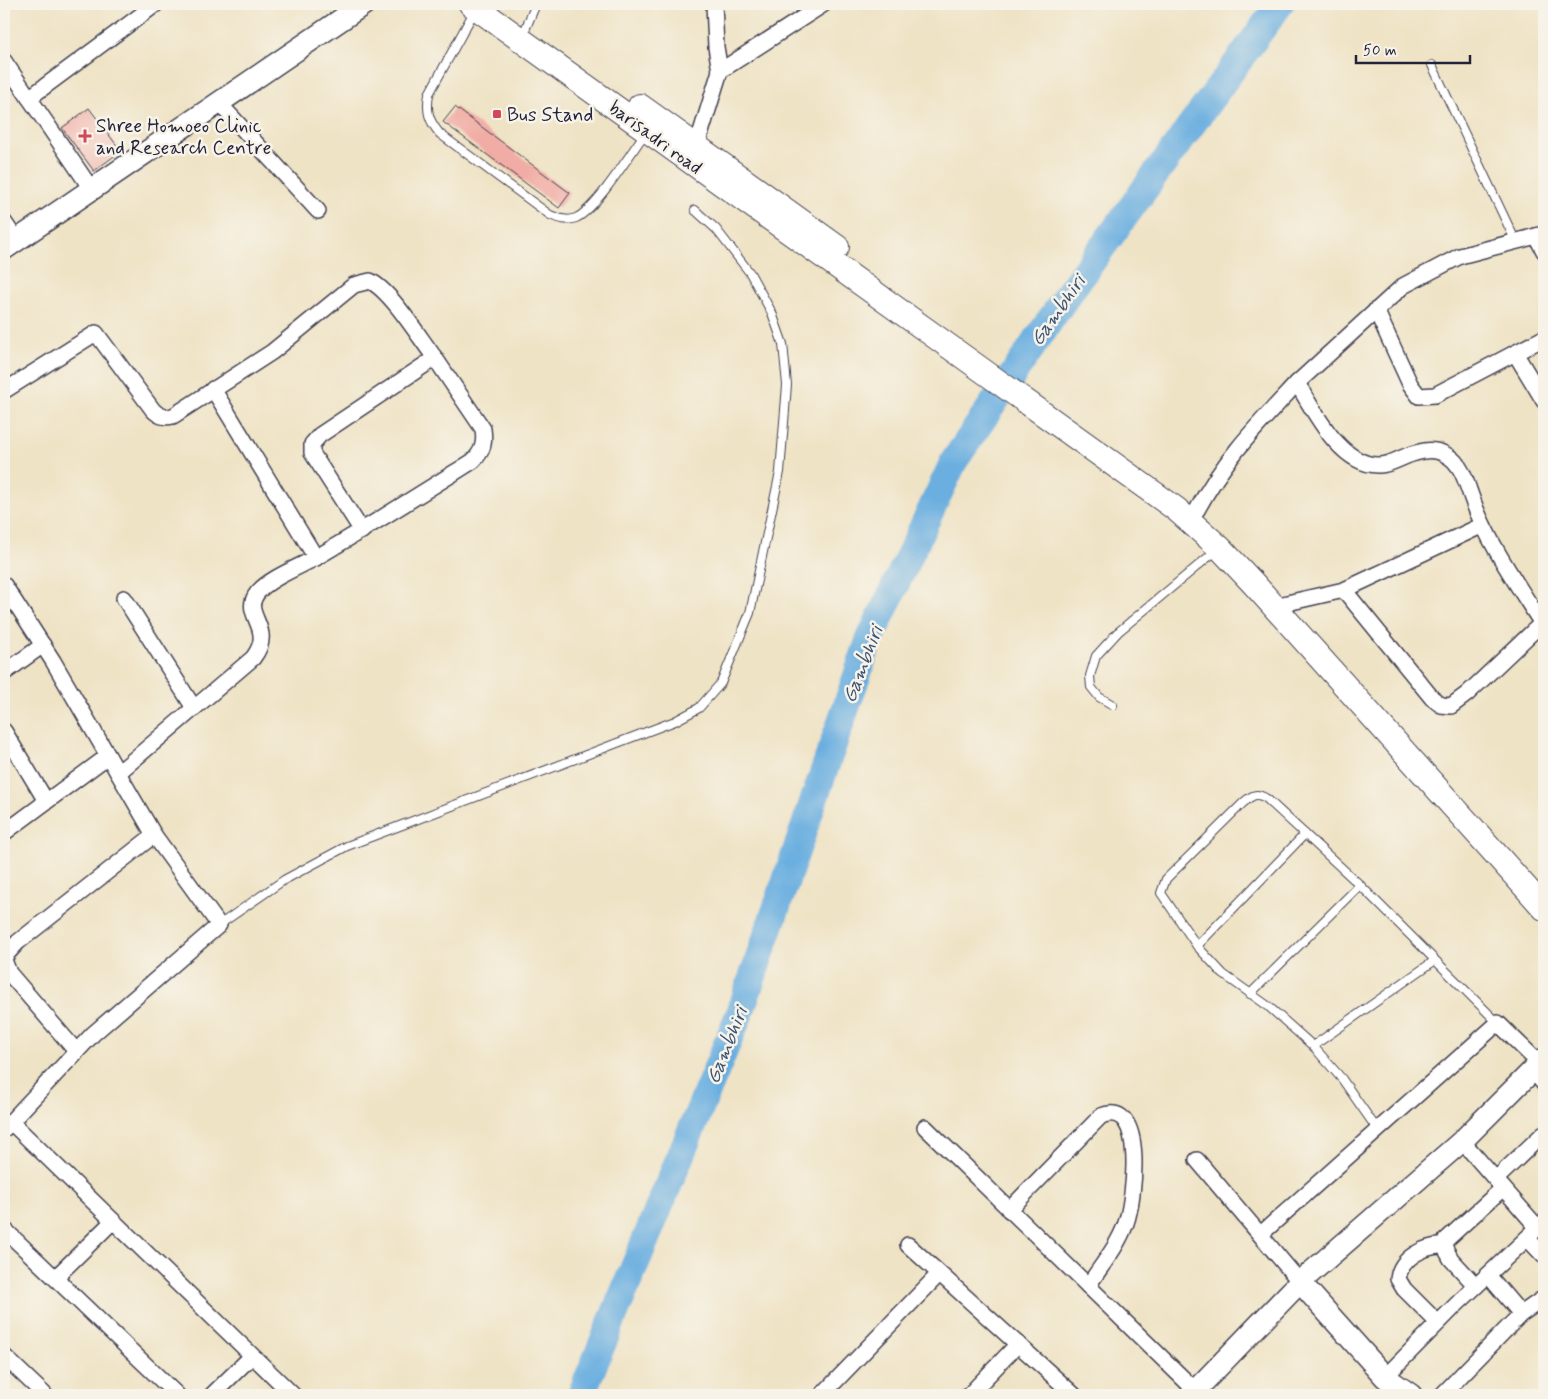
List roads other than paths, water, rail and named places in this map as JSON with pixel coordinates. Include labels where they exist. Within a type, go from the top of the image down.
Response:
[{"type":"main road","name":"barisadri road","points":[[480,5],[721,173]]},
{"type":"main road","name":"barisadri road","points":[[651,124],[697,145],[721,173]]},
{"type":"main road","points":[[721,173],[1197,510],[1226,541],[1225,553]]},
{"type":"main road","points":[[721,173],[1176,509],[1225,553],[1274,606],[1544,908]]},
{"type":"street","points":[[29,98],[156,4]]},
{"type":"street","points":[[4,222],[10,245],[364,4]]},
{"type":"street","points":[[697,145],[720,72],[716,47],[714,4]]},
{"type":"street","points":[[720,72],[824,4]]},
{"type":"street","points":[[4,61],[92,190]]},
{"type":"street","points":[[219,103],[318,211]]},
{"type":"street","points":[[1197,510],[1215,477],[1232,455],[1297,383],[1403,286],[1460,256],[1540,235],[1544,251]]},
{"type":"street","points":[[4,391],[96,333],[158,415],[172,416],[272,352],[354,285],[362,281],[370,281],[378,285],[435,358],[483,430],[484,441],[481,453],[473,461],[257,593],[253,603],[254,614],[261,630],[261,648],[253,658],[118,773]]},
{"type":"street","points":[[1376,310],[1410,384],[1419,396],[1435,395],[1544,338]]},
{"type":"street","points":[[1515,353],[1544,401]]},
{"type":"street","points":[[362,530],[312,453],[312,444],[320,435],[435,358]]},
{"type":"street","points":[[1297,383],[1318,418],[1342,450],[1353,458],[1380,465],[1422,451],[1434,450],[1448,456],[1457,463],[1483,525],[1543,625],[1467,694],[1451,706],[1441,705],[1432,698],[1344,590]]},
{"type":"street","points":[[213,389],[316,558]]},
{"type":"street","points":[[1274,606],[1344,590],[1483,525]]},
{"type":"street","points":[[4,585],[43,645],[154,835],[219,925],[76,1051],[7,1126],[113,1221],[293,1395]]},
{"type":"street","points":[[124,598],[194,708]]},
{"type":"street","points":[[4,673],[43,645]]},
{"type":"street","points":[[4,731],[46,802]]},
{"type":"street","points":[[4,833],[108,756]]},
{"type":"street","points":[[76,1051],[9,972],[4,959],[18,942],[154,835]]},
{"type":"street","points":[[925,1127],[1088,1286],[1193,1393],[1300,1282],[1462,1141],[1540,1070],[1498,1023],[1261,1234]]},
{"type":"street","points":[[1010,1210],[1101,1116],[1110,1113],[1121,1116],[1127,1122],[1133,1144],[1134,1177],[1127,1222],[1118,1240],[1088,1286]]},
{"type":"street","points":[[1476,1286],[1451,1259],[1444,1246],[1446,1240],[1544,1133]]},
{"type":"street","points":[[1462,1141],[1536,1229],[1544,1256]]},
{"type":"street","points":[[1197,1160],[1300,1282],[1399,1389],[1438,1323],[1536,1229]]},
{"type":"street","points":[[55,1278],[113,1221]]},
{"type":"street","points":[[4,1229],[177,1395]]},
{"type":"street","points":[[908,1245],[1074,1395]]},
{"type":"street","points":[[1438,1323],[1404,1289],[1398,1279],[1402,1266],[1417,1253],[1431,1245],[1444,1246]]},
{"type":"street","points":[[822,1395],[939,1274]]},
{"type":"street","points":[[1488,1275],[1521,1314]]},
{"type":"street","points":[[1442,1395],[1521,1314],[1544,1298]]},
{"type":"street","points":[[969,1395],[1018,1344]]},
{"type":"street","points":[[4,1356],[45,1395]]},
{"type":"street","points":[[212,1395],[252,1356]]},
{"type":"lane","points":[[524,34],[536,4]]},
{"type":"lane","points":[[480,5],[430,94],[427,108],[431,123],[440,134],[550,215],[562,220],[576,219],[589,208],[651,124]]},
{"type":"lane","points":[[1432,65],[1516,242]]},
{"type":"lane","points":[[219,925],[284,880],[347,846],[675,721],[699,708],[721,683],[750,613],[780,472],[787,385],[784,344],[772,313],[750,273],[716,229],[695,210]]},
{"type":"lane","points":[[1113,705],[1098,697],[1091,687],[1090,676],[1096,656],[1118,632],[1225,553]]},
{"type":"lane","points":[[1377,1129],[1342,1079],[1314,1046],[1268,1006],[1223,974],[1197,946],[1161,893],[1166,879],[1243,803],[1254,794],[1260,794],[1267,799],[1360,885],[1498,1023]]},
{"type":"lane","points":[[1197,946],[1304,834]]},
{"type":"lane","points":[[1250,994],[1360,885]]},
{"type":"lane","points":[[1314,1046],[1434,961]]},
{"type":"waterway","name":"Gambhiri","points":[[581,1395],[741,1010],[869,641],[954,461],[1068,294],[1280,4]]},
{"type":"place","name":"Bus Stand","points":[[497,114]]},
{"type":"place","name":"Shree Homoeo Clinic and Research Centre","points":[[85,136]]}]
